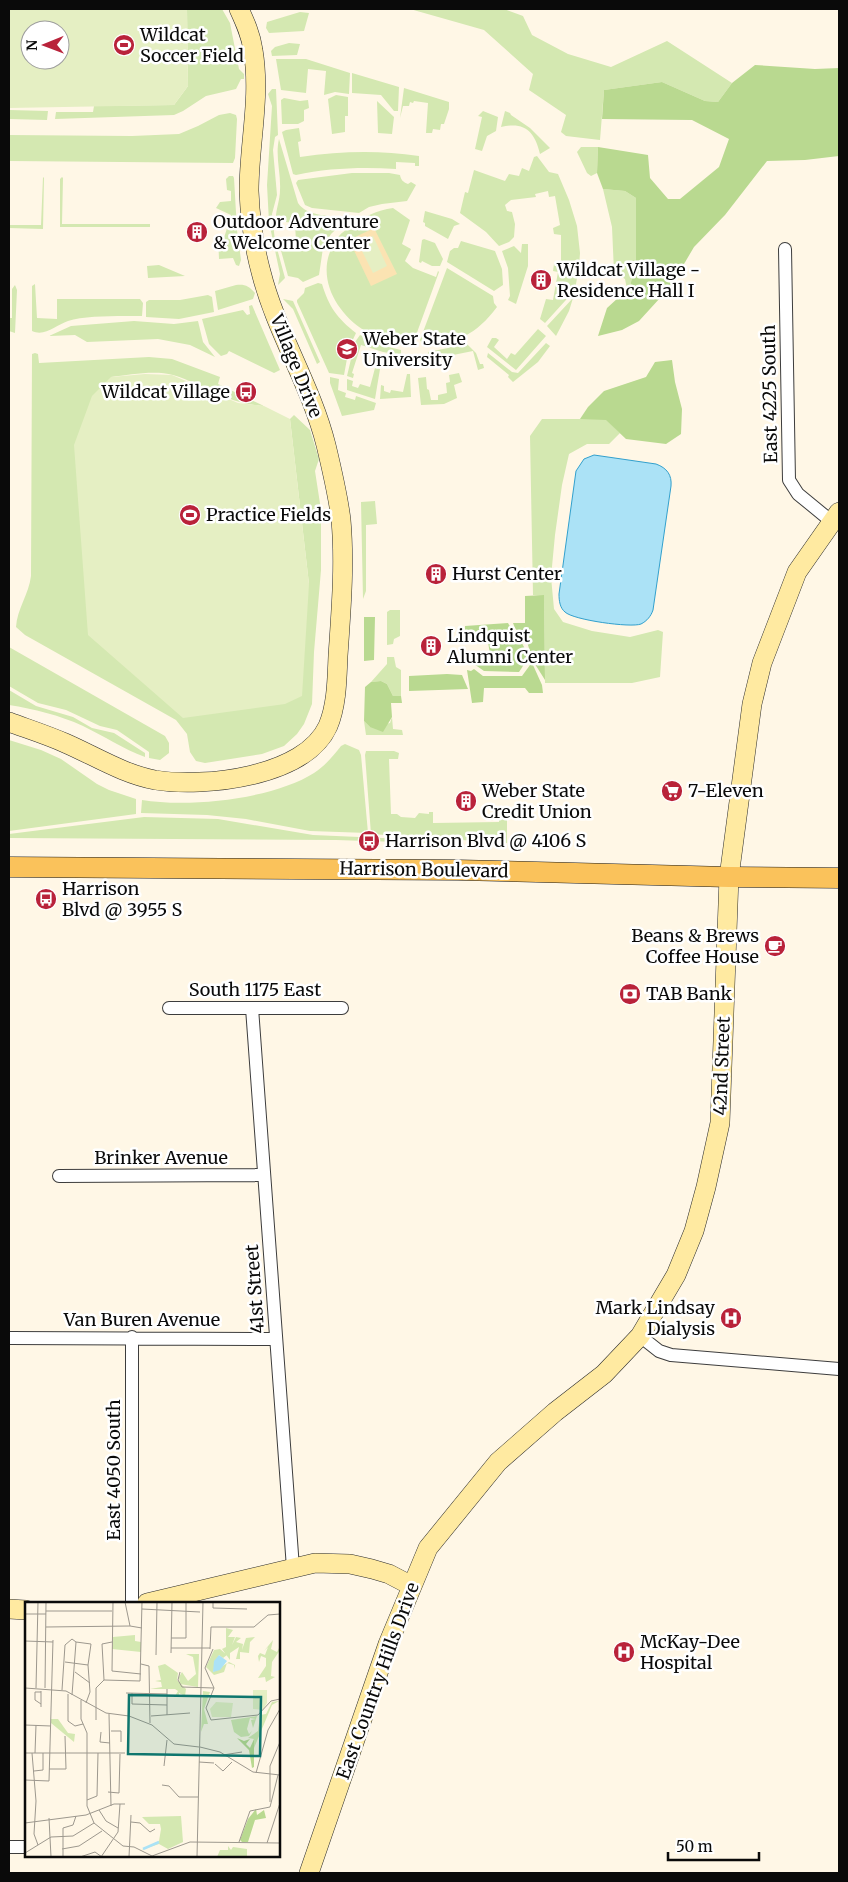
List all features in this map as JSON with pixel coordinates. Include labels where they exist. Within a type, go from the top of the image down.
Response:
[{"type":"main road","name":"Harrison Boulevard","points":[[9,866],[458,870],[839,878]]},
{"type":"street","name":"Village Drive","points":[[14,725],[50,736],[130,774],[168,782],[200,783],[241,777],[287,763],[298,758],[311,747],[328,726],[336,691],[341,617],[341,521],[337,492],[325,442],[302,379],[268,297],[254,242],[249,190],[256,68],[251,39],[239,9]]},
{"type":"street","name":"East 4225 South","points":[[785,248],[789,480],[798,494],[835,517]]},
{"type":"street","name":"42nd Street","points":[[640,1336],[676,1275],[694,1231],[720,1123],[730,877],[747,731],[762,663],[797,572],[835,517]]},
{"type":"street","name":"South 1175 East","points":[[169,1008],[342,1008]]},
{"type":"street","name":"41st Street","points":[[252,1008],[293,1568]]},
{"type":"street","name":"Brinker Avenue","points":[[58,1176],[264,1176]]},
{"type":"street","points":[[640,1336],[659,1351],[671,1355],[839,1369]]},
{"type":"street","name":"East Country Hills Drive","points":[[309,1873],[388,1644],[428,1548],[498,1462],[555,1412],[604,1374],[640,1336]]},
{"type":"street","name":"East 4050 South","points":[[132,1337],[132,1602]]},
{"type":"street","name":"Van Buren Avenue","points":[[9,1338],[276,1339]]},
{"type":"street","points":[[151,1602],[316,1563],[350,1564],[389,1574],[412,1586]]},
{"type":"street","points":[[9,1609],[25,1610]]},
{"type":"street","points":[[9,1847],[25,1847]]},
{"type":"green space","name":"Wildcat Soccer Field","points":[[9,9],[187,9],[188,86],[174,105],[9,108]]},
{"type":"green space","points":[[187,9],[222,9],[230,23],[239,69],[244,74],[244,79],[241,79],[236,89],[206,96],[174,115],[55,119],[56,112],[93,112],[94,106],[174,105],[188,86]]},
{"type":"green space","points":[[410,9],[504,9],[523,16],[532,35],[568,54],[611,67],[667,41],[732,83],[718,102],[705,101],[662,82],[604,90],[600,140],[566,136],[561,132],[566,115],[529,90],[533,74],[484,30]]},
{"type":"green space","points":[[300,12],[309,13],[304,31],[269,33],[266,28],[267,22]]},
{"type":"green space","points":[[289,43],[300,44],[297,55],[272,56],[271,51],[275,47]]},
{"type":"green space","points":[[276,59],[306,59],[350,73],[349,94],[335,92],[324,95],[326,71],[308,69],[306,93],[281,90]]},
{"type":"green space","points":[[755,65],[815,69],[839,68],[839,156],[805,160],[767,161],[725,215],[694,247],[671,286],[639,321],[622,330],[598,336],[607,308],[630,287],[636,258],[636,198],[625,191],[603,189],[597,173],[598,147],[648,155],[650,178],[668,199],[680,199],[719,167],[729,139],[692,120],[602,119],[604,90],[662,82],[705,101],[718,102],[732,83]]},
{"type":"green space","points":[[352,73],[399,87],[398,111],[394,111],[381,95],[352,93]]},
{"type":"green space","points":[[404,88],[449,102],[449,109],[440,130],[433,129],[432,133],[426,133],[428,103],[410,102],[409,106],[403,106],[400,118]]},
{"type":"green space","points":[[272,89],[276,89],[278,135],[275,137],[273,150],[277,195],[272,214],[275,241],[285,278],[278,285],[280,274],[269,222],[267,185],[272,106],[268,94]]},
{"type":"green space","points":[[336,95],[348,97],[348,116],[345,116],[345,132],[332,134],[328,99]]},
{"type":"green space","points":[[284,98],[300,101],[308,100],[309,108],[304,110],[304,121],[298,124],[282,124],[281,100]]},
{"type":"green space","points":[[377,101],[394,117],[392,134],[378,133]]},
{"type":"green space","points":[[9,110],[48,111],[47,120],[9,119]]},
{"type":"green space","points":[[483,111],[498,117],[496,131],[487,136],[482,151],[475,149],[482,117],[478,116]]},
{"type":"green space","points":[[505,111],[530,128],[550,148],[540,154],[532,134],[528,130],[517,126],[501,127]]},
{"type":"green space","points":[[230,113],[236,115],[237,119],[235,158],[233,163],[9,161],[9,135],[132,136],[179,134],[219,115]]},
{"type":"green space","points":[[299,128],[301,141],[298,142],[300,157],[345,152],[389,153],[419,156],[419,166],[415,166],[415,163],[396,162],[396,169],[345,169],[296,175],[293,174],[282,132]]},
{"type":"green space","points":[[279,139],[298,203],[302,208],[314,213],[348,218],[331,234],[323,248],[319,275],[303,282],[298,278],[288,276],[280,247],[294,245],[296,242],[295,223],[276,221],[280,190]]},
{"type":"green space","points":[[581,147],[598,147],[597,173],[591,176],[587,173],[577,152]]},
{"type":"green space","points":[[537,156],[549,172],[558,174],[577,226],[580,253],[575,290],[545,323],[540,319],[546,299],[553,300],[558,272],[553,271],[554,264],[561,263],[561,235],[554,234],[553,228],[560,225],[555,196],[549,197],[548,191],[535,194],[536,197],[511,200],[505,205],[507,211],[512,212],[515,224],[514,237],[509,242],[499,246],[486,232],[460,213],[465,192],[468,193],[474,170],[505,181],[509,174],[519,176],[522,168],[529,171],[534,157]]},
{"type":"green space","points":[[352,173],[389,173],[400,175],[402,180],[408,184],[411,182],[416,185],[407,201],[369,207],[359,213],[312,208],[305,205],[296,183],[298,180]]},
{"type":"green space","points":[[229,176],[234,178],[241,260],[239,266],[236,265],[233,258],[219,259],[218,236],[224,238],[231,215],[216,208],[220,202],[231,201],[231,191],[227,190],[226,179]]},
{"type":"green space","points":[[43,177],[43,229],[9,228],[9,225],[41,225]]},
{"type":"green space","points":[[62,177],[62,224],[150,224],[150,227],[60,227],[60,179]]},
{"type":"green space","points":[[603,189],[625,191],[636,198],[636,258],[630,287],[627,289],[625,279],[614,272],[612,227]]},
{"type":"green space","points":[[393,208],[410,220],[402,244],[411,249],[405,261],[413,268],[436,277],[439,272],[415,338],[407,339],[401,344],[374,336],[354,323],[336,301],[330,289],[327,276],[327,262],[331,249],[340,235],[365,217],[381,210]]},
{"type":"green space","points":[[425,211],[452,219],[460,224],[454,226],[448,239],[425,226],[423,222]]},
{"type":"green space","points":[[373,236],[387,266],[373,273],[358,243]]},
{"type":"green space","points":[[422,240],[435,243],[443,259],[440,266],[432,266],[422,261],[421,263],[419,262]]},
{"type":"green space","points":[[461,241],[495,251],[502,269],[503,285],[494,291],[447,262],[450,251],[458,248]]},
{"type":"green space","points":[[522,244],[528,244],[528,266],[516,304],[508,300],[510,296],[508,268],[502,251],[514,246],[521,253]]},
{"type":"green space","points":[[159,265],[185,276],[148,278],[147,266]]},
{"type":"green space","points":[[447,268],[493,296],[497,307],[482,324],[465,336],[447,343],[424,347],[420,340]]},
{"type":"green space","points":[[318,283],[322,284],[334,312],[356,333],[349,348],[344,375],[329,373],[297,302],[304,293],[305,288]]},
{"type":"green space","points":[[35,284],[37,318],[57,319],[57,299],[140,299],[143,303],[142,316],[105,316],[76,319],[46,332],[32,331],[32,286]]},
{"type":"green space","points":[[15,285],[17,290],[15,333],[9,331],[9,318],[12,318],[12,289]]},
{"type":"green space","points":[[236,285],[244,285],[251,289],[255,293],[253,299],[218,310],[215,291]]},
{"type":"green space","points":[[208,295],[212,297],[214,312],[179,319],[146,317],[146,302],[149,300],[180,300]]},
{"type":"green space","points":[[573,298],[569,311],[556,336],[547,326]]},
{"type":"green space","points":[[283,299],[293,301],[320,362],[317,364],[293,309]]},
{"type":"green space","points":[[252,305],[280,370],[274,373],[229,351],[221,356],[209,344],[202,319],[243,310],[247,315],[250,314],[249,306]]},
{"type":"green space","points":[[134,321],[174,324],[198,321],[203,342],[215,357],[190,345],[158,339],[87,342],[75,335],[49,336],[71,326]]},
{"type":"green space","points":[[538,329],[546,336],[516,370],[487,347],[492,338],[496,338],[499,340],[494,347],[507,359],[511,353],[515,355]]},
{"type":"green space","points":[[360,335],[380,345],[401,350],[401,355],[361,345],[352,373],[354,374],[353,378],[347,376],[355,342]]},
{"type":"green space","points":[[465,342],[476,353],[480,364],[483,364],[484,368],[478,370],[473,351],[448,356],[429,357],[428,352]]},
{"type":"green space","points":[[546,343],[550,346],[538,362],[513,382],[508,377],[509,375],[487,357],[488,353],[512,372],[518,373]]},
{"type":"green space","name":"Practice Fields","points":[[32,354],[38,354],[39,363],[149,357],[172,359],[220,377],[218,384],[264,406],[239,402],[173,375],[142,373],[111,377],[309,584],[290,419],[294,415],[310,430],[319,459],[315,471],[321,510],[321,570],[312,704],[304,724],[297,734],[284,746],[262,754],[205,763],[196,761],[190,752],[187,734],[176,720],[25,635],[16,627],[18,614],[31,576]]},
{"type":"green space","points":[[672,360],[682,409],[681,434],[666,444],[626,439],[606,420],[580,419],[588,407],[604,391],[646,377],[655,362]]},
{"type":"green space","points":[[375,368],[380,369],[375,399],[347,390],[347,379],[353,381],[352,386],[358,388],[360,384],[370,387]]},
{"type":"green space","points":[[459,373],[462,382],[454,385],[457,398],[444,404],[421,405],[418,378],[426,377],[427,389],[429,390],[431,400],[438,400],[438,395],[447,393],[446,383],[450,382],[449,375]]},
{"type":"green space","name":"Practice Fields","points":[[145,374],[172,375],[238,403],[264,406],[290,419],[309,584],[302,696],[285,704],[183,718],[88,635],[74,445],[92,396],[111,377]]},
{"type":"green space","points":[[407,374],[410,374],[411,397],[380,399],[381,385],[384,386],[384,391],[390,393],[391,390],[403,392]]},
{"type":"green space","points":[[330,377],[339,379],[338,390],[346,393],[345,397],[355,400],[356,396],[376,403],[374,410],[342,416],[330,383]]},
{"type":"green space","points":[[542,419],[606,419],[620,433],[609,444],[587,444],[569,454],[562,485],[555,535],[551,577],[554,609],[563,622],[592,631],[630,637],[658,630],[663,632],[660,677],[632,683],[545,683],[544,596],[533,595],[530,436]]},
{"type":"green space","points":[[375,501],[377,524],[366,525],[366,591],[363,599],[361,502]]},
{"type":"green space","points":[[544,595],[545,680],[533,661],[527,642],[513,623],[525,623],[525,596]]},
{"type":"green space","points":[[390,610],[400,610],[400,636],[394,639],[393,644],[387,645],[387,612]]},
{"type":"green space","points":[[364,617],[375,617],[374,660],[364,661]]},
{"type":"green space","points":[[508,623],[524,646],[526,658],[524,664],[519,672],[484,671],[474,664],[486,661],[490,654],[488,642],[482,638],[465,637],[465,626]]},
{"type":"green space","points":[[9,647],[165,736],[169,743],[169,753],[160,760],[149,758],[149,752],[117,730],[100,726],[66,710],[38,703],[9,686]]},
{"type":"green space","points":[[387,657],[394,657],[396,667],[401,670],[401,696],[393,696],[387,684],[381,681],[371,682],[387,664]]},
{"type":"green space","points":[[530,665],[533,665],[542,685],[543,693],[529,693],[525,688],[484,688],[483,702],[472,703],[467,670],[471,671],[474,669],[483,676],[522,676]]},
{"type":"green space","points":[[462,675],[468,689],[409,691],[409,676]]},
{"type":"green space","points":[[381,681],[387,684],[393,696],[401,696],[402,703],[391,703],[392,717],[383,732],[370,727],[364,721],[365,687],[371,682]]},
{"type":"green space","points":[[9,690],[36,706],[73,717],[92,728],[114,733],[145,753],[145,757],[74,722],[28,708],[9,705]]},
{"type":"green space","points":[[392,717],[393,729],[402,730],[403,735],[366,735],[364,721],[370,727],[390,723]]},
{"type":"green space","points":[[9,740],[41,750],[61,759],[97,784],[136,799],[136,814],[9,831]]},
{"type":"green space","points":[[345,744],[359,750],[361,755],[368,833],[310,831],[246,819],[207,815],[141,813],[142,800],[183,803],[207,802],[254,795],[277,789],[297,782],[314,773]]},
{"type":"green space","points":[[366,751],[394,751],[399,753],[398,759],[389,759],[391,814],[415,818],[419,813],[429,814],[429,812],[433,812],[433,823],[499,822],[499,811],[507,810],[507,843],[371,834]]},
{"type":"green space","points":[[144,817],[218,819],[313,835],[429,840],[430,843],[336,840],[9,838],[9,834]]},
{"type":"sand","points":[[374,228],[397,274],[371,286],[349,240]]},
{"type":"water","points":[[594,455],[656,464],[666,470],[671,478],[653,610],[641,624],[615,624],[579,618],[565,612],[560,604],[559,594],[576,471],[584,459]]},
{"type":"place","name":"Wildcat Soccer Field","points":[[124,45]]},
{"type":"place","name":"Outdoor Adventure & Welcome Center","points":[[197,232]]},
{"type":"place","name":"Wildcat Village - Residence Hall I","points":[[541,280]]},
{"type":"place","name":"Weber State University","points":[[347,349]]},
{"type":"place","name":"Wildcat Village","points":[[246,392]]},
{"type":"place","name":"Practice Fields","points":[[190,515]]},
{"type":"place","name":"Hurst Center","points":[[436,574]]},
{"type":"place","name":"Lindquist Alumni Center","points":[[431,646]]},
{"type":"place","name":"7-Eleven","points":[[672,791]]},
{"type":"place","name":"Weber State Credit Union","points":[[466,801]]},
{"type":"place","name":"Harrison Blvd @ 4106 S","points":[[369,841]]},
{"type":"place","name":"Harrison Blvd @ 3955 S","points":[[46,899]]},
{"type":"place","name":"Beans & Brews Coffee House","points":[[775,946]]},
{"type":"place","name":"TAB Bank","points":[[630,994]]},
{"type":"place","name":"Mark Lindsay Dialysis","points":[[731,1318]]},
{"type":"place","name":"McKay-Dee Hospital","points":[[624,1652]]}]
